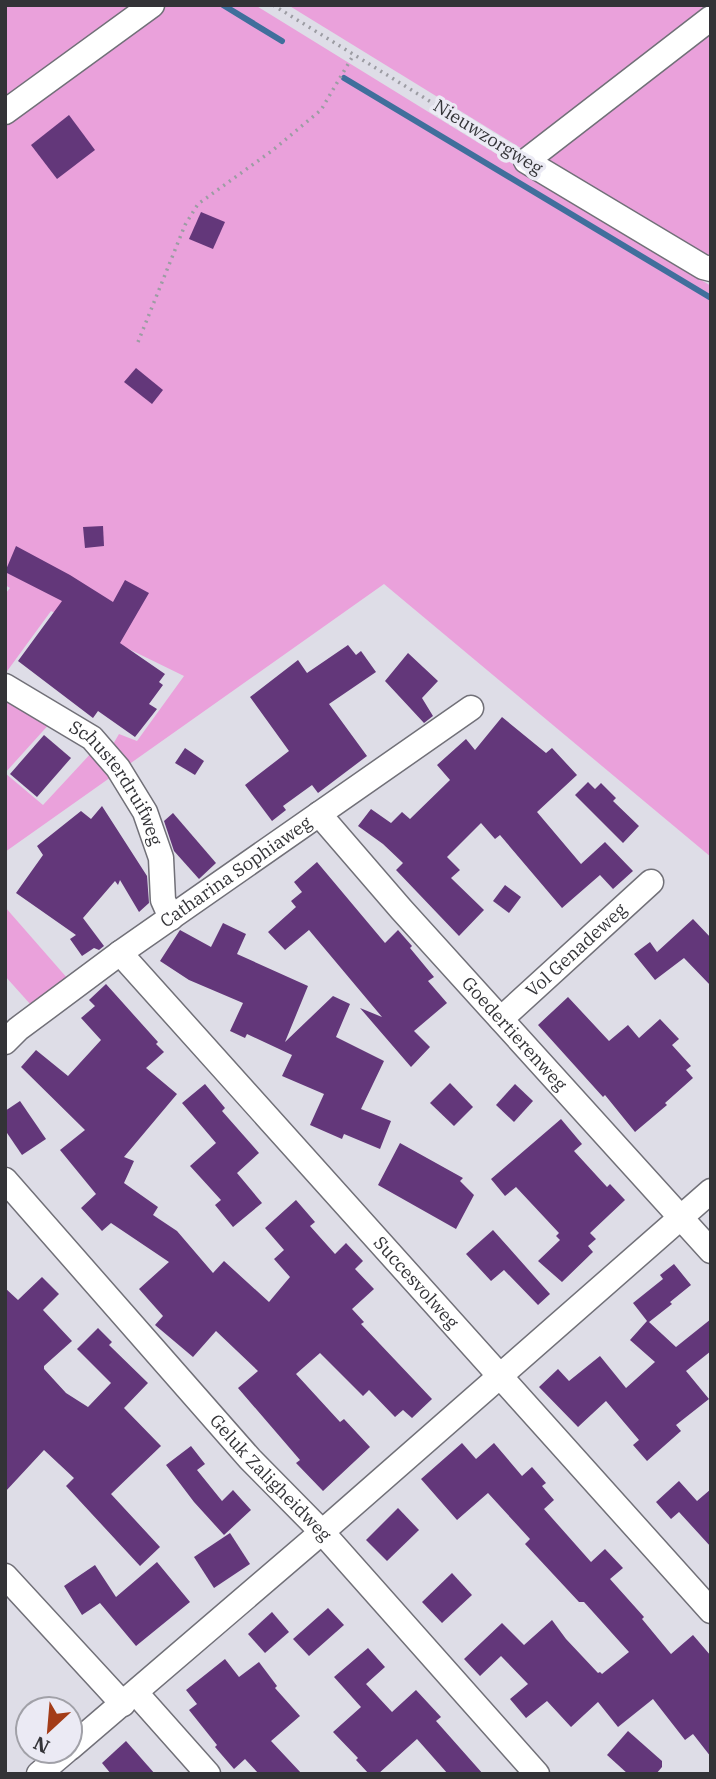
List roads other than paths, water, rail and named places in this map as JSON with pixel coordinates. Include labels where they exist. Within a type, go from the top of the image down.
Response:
[{"type":"street","points":[[5,112],[152,5]]},
{"type":"street","points":[[698,5],[711,16]]},
{"type":"street","name":"Nieuwzorgweg","points":[[707,268],[526,160],[711,16]]},
{"type":"street","name":"Schusterdruifweg","points":[[5,686],[92,738],[118,768],[145,811],[162,858],[163,900],[171,918]]},
{"type":"street","name":"Catharina Sophiaweg","points":[[5,1042],[18,1029],[120,953],[471,708]]},
{"type":"street","name":"Goedertierenweg","points":[[319,814],[401,909],[711,1251]]},
{"type":"street","name":"Vol Genadeweg","points":[[501,1019],[651,882]]},
{"type":"street","name":"Succesvolweg","points":[[120,953],[711,1611]]},
{"type":"street","name":"Geluk Zaligheidweg","points":[[5,1180],[250,1459],[322,1532],[537,1774]]},
{"type":"street","points":[[84,1736],[130,1699],[711,1191]]},
{"type":"street","points":[[5,1576],[208,1774]]},
{"type":"waterway","points":[[223,5],[282,41]]},
{"type":"waterway","points":[[344,78],[711,298]]}]
